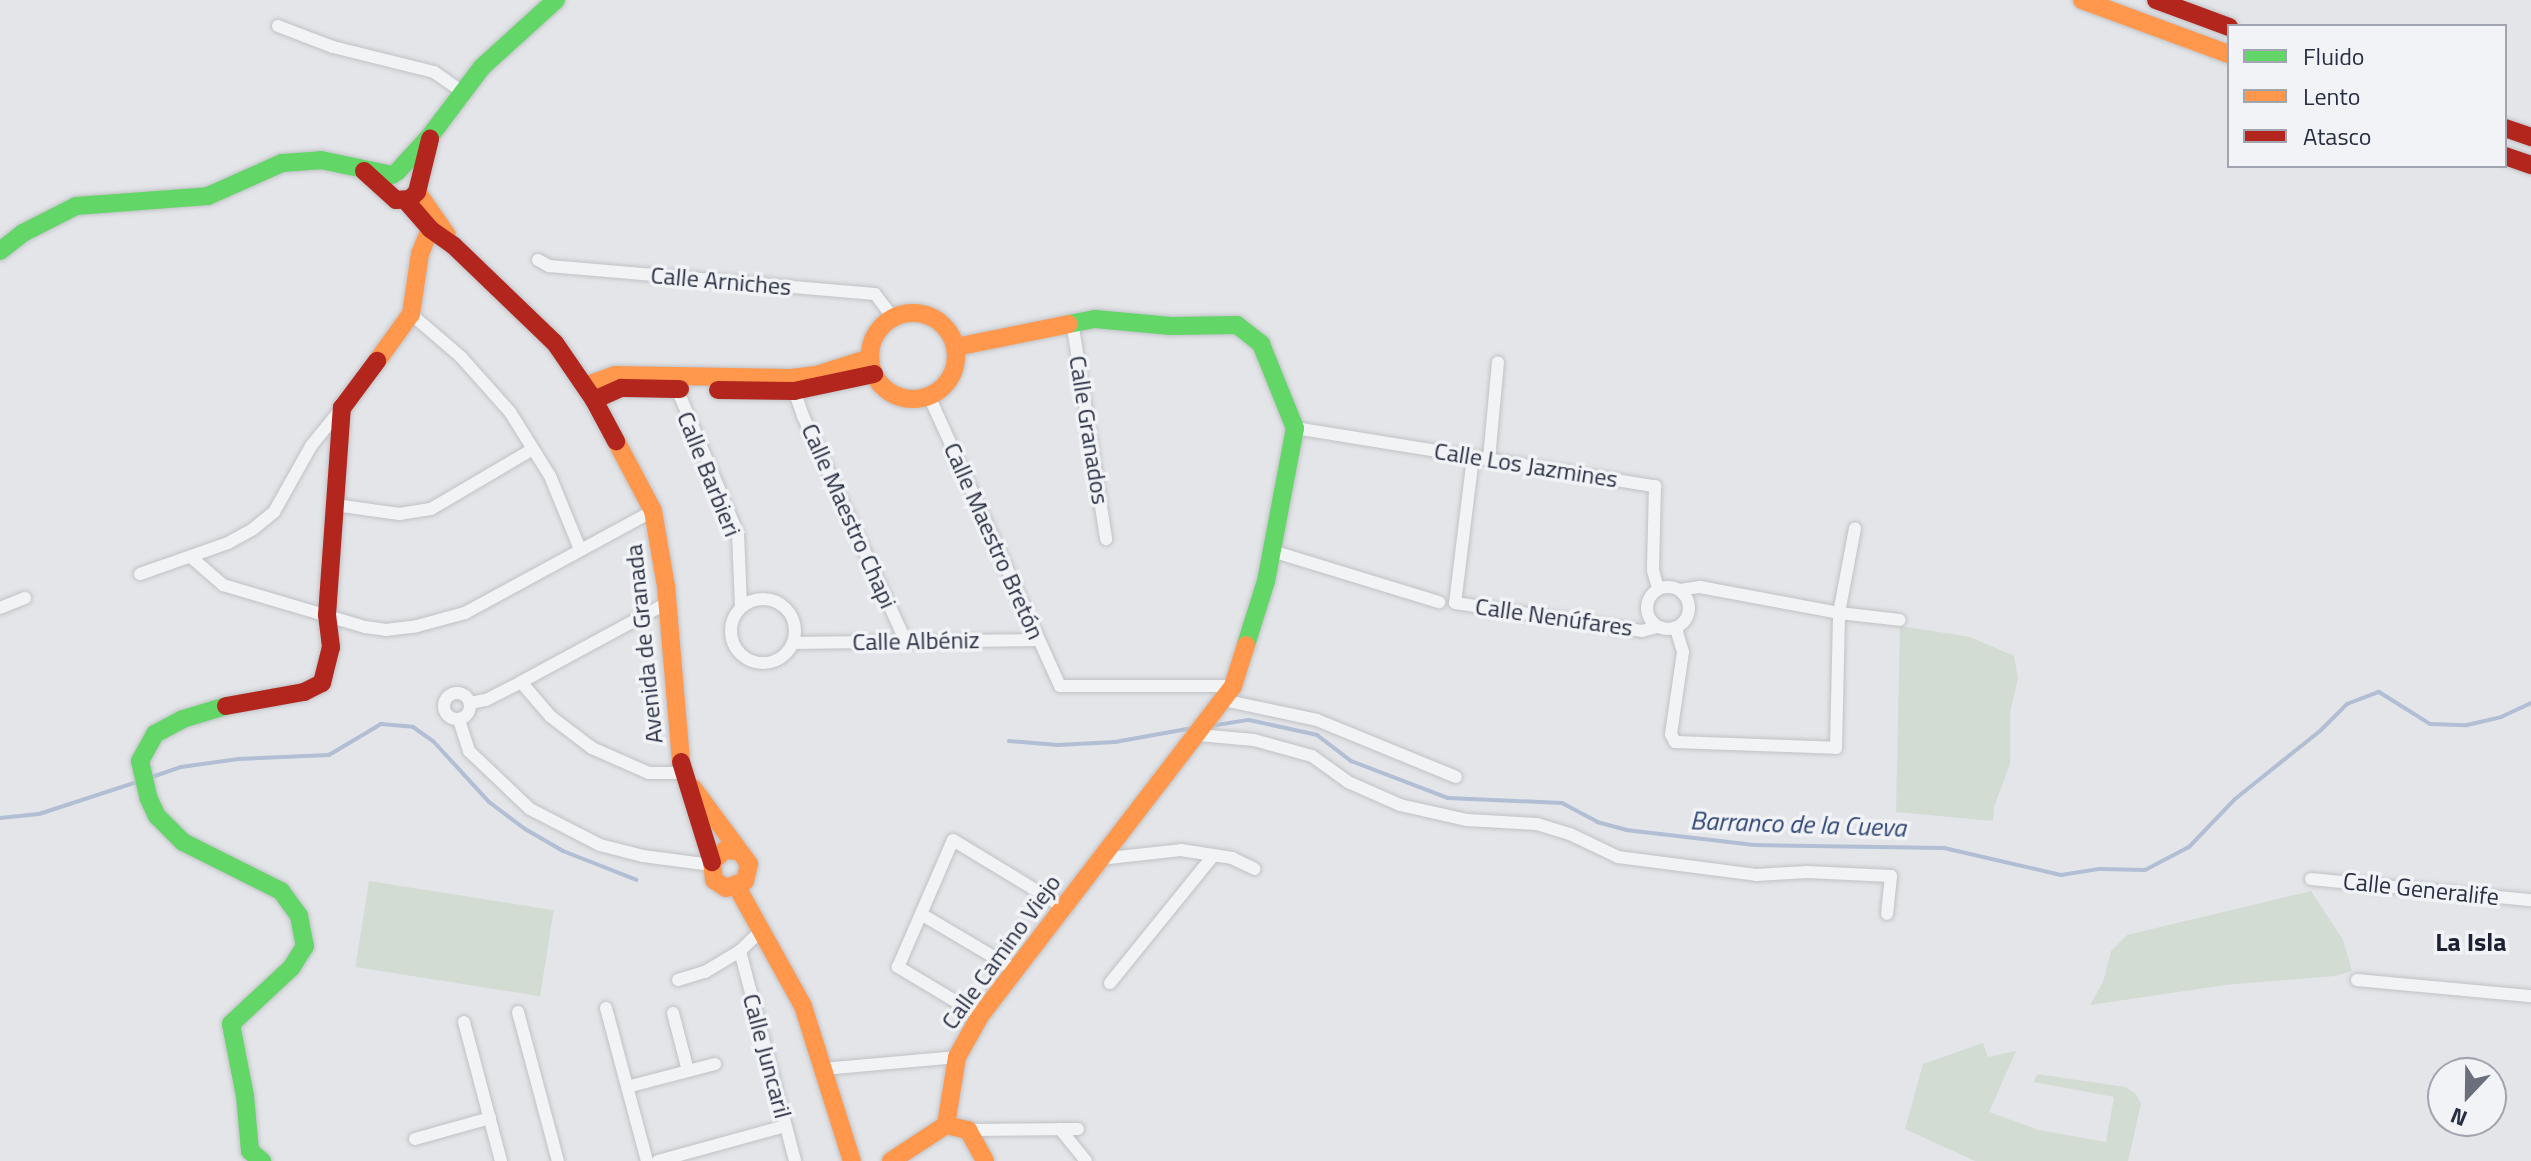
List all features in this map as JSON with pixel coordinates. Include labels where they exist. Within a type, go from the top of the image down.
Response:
[{"type":"street","points":[[0,251],[23,233],[76,206],[208,196],[282,163],[321,160],[362,169],[403,186],[430,136],[461,91],[502,47],[556,0]]},
{"type":"street","points":[[2082,0],[2227,53]]},
{"type":"street","points":[[2156,0],[2227,26]]},
{"type":"street","points":[[278,26],[333,47],[434,72],[461,91]]},
{"type":"street","points":[[2507,129],[2531,137]]},
{"type":"street","points":[[2507,157],[2531,165]]},
{"type":"street","name":"Avenida de Granada","points":[[403,186],[430,229],[453,245]]},
{"type":"street","name":"Avenida de Granada","points":[[403,186],[453,245],[555,343],[590,393],[653,511],[667,603],[676,729],[683,773],[711,864]]},
{"type":"street","points":[[140,574],[228,543],[274,512],[311,446],[411,314],[420,254],[430,229]]},
{"type":"street","name":"Calle Arniches","points":[[538,260],[549,266],[875,294],[893,318]]},
{"type":"street","points":[[908,313],[924,314],[938,321],[956,347],[954,372],[947,383],[929,396],[901,398],[890,392],[872,366],[876,335],[893,318],[908,313]]},
{"type":"street","points":[[411,314],[461,357],[510,412],[550,476],[580,549]]},
{"type":"street","points":[[956,347],[1072,321],[1095,319],[1171,326],[1230,324],[1244,329],[1265,351],[1295,428]]},
{"type":"street","name":"Calle Granados","points":[[1072,321],[1106,539]]},
{"type":"street","points":[[1489,459],[1498,362]]},
{"type":"street","points":[[590,393],[675,383],[793,384],[872,366]]},
{"type":"street","name":"Calle Barbieri","points":[[675,383],[738,534],[741,607]]},
{"type":"street","name":"Calle Maestro Chapi","points":[[793,384],[905,640]]},
{"type":"street","name":"Calle Maestro Bretón","points":[[929,396],[1060,686],[1228,693]]},
{"type":"street","points":[[262,1161],[250,1151],[245,1096],[231,1024],[298,957],[305,946],[299,916],[281,891],[183,842],[157,816],[148,797],[140,761],[155,734],[183,719],[223,706],[304,692],[322,683],[331,647],[327,615],[342,408]]},
{"type":"street","name":"Calle Los Jazmines","points":[[1295,428],[1655,486],[1653,570],[1658,589]]},
{"type":"street","name":"Calle Camino Viejo","points":[[946,1125],[957,1057],[980,1016],[1062,906],[1199,735],[1228,693],[1272,551],[1295,428]]},
{"type":"street","points":[[335,505],[399,514],[431,509],[533,449]]},
{"type":"street","name":"Calle Nenúfares","points":[[1473,457],[1455,603],[1642,631],[1656,627]]},
{"type":"street","points":[[191,557],[223,585],[386,630],[417,626],[465,613],[653,511]]},
{"type":"street","points":[[1676,629],[1683,652],[1671,734],[1675,742],[1836,748],[1839,613],[1855,528]]},
{"type":"street","points":[[1272,551],[1439,602]]},
{"type":"street","points":[[1680,590],[1687,604],[1682,624],[1676,629],[1656,627],[1649,614],[1658,589],[1669,586],[1680,590],[1700,587],[1839,613],[1900,620]]},
{"type":"street","points":[[0,608],[25,598]]},
{"type":"street","points":[[761,599],[782,604],[794,622],[793,643],[788,653],[770,663],[759,664],[740,655],[731,636],[734,616],[741,607],[761,599]]},
{"type":"street","points":[[470,703],[486,700],[667,603]]},
{"type":"street","name":"Calle Albéniz","points":[[793,643],[1038,640]]},
{"type":"street","points":[[521,682],[550,716],[592,748],[649,773],[683,773]]},
{"type":"street","points":[[458,693],[470,703],[467,716],[459,720],[450,718],[444,711],[446,698],[458,693]]},
{"type":"street","points":[[1228,693],[1317,720],[1456,777]]},
{"type":"street","points":[[459,720],[469,751],[530,809],[600,845],[643,856],[711,864]]},
{"type":"street","points":[[1199,735],[1254,740],[1312,756],[1348,782],[1400,805],[1467,820],[1537,824],[1570,834],[1618,857],[1756,875],[1807,872],[1891,876],[1887,914]]},
{"type":"street","name":"Avenida de Granada","points":[[683,773],[738,851]]},
{"type":"street","points":[[980,1016],[898,967],[953,840],[1062,906]]},
{"type":"street","points":[[711,864],[725,850],[738,851],[746,858],[749,873],[737,887]]},
{"type":"street","points":[[1100,859],[1181,850],[1232,858],[1255,869]]},
{"type":"street","points":[[1110,983],[1212,857]]},
{"type":"street","points":[[711,864],[718,885],[737,887]]},
{"type":"street","name":"Calle Generalife","points":[[2311,879],[2531,900]]},
{"type":"street","points":[[737,887],[803,1006],[852,1161]]},
{"type":"street","points":[[921,914],[1014,969]]},
{"type":"street","points":[[678,980],[705,972],[740,951],[761,931]]},
{"type":"street","name":"Calle Juncaril","points":[[740,951],[795,1161]]},
{"type":"street","points":[[2357,980],[2531,996]]},
{"type":"street","points":[[606,1008],[647,1161]]},
{"type":"street","points":[[518,1012],[558,1161]]},
{"type":"street","points":[[673,1013],[688,1071]]},
{"type":"street","points":[[464,1022],[501,1161]]},
{"type":"street","points":[[823,1069],[957,1057]]},
{"type":"street","points":[[627,1087],[715,1064]]},
{"type":"street","points":[[415,1139],[490,1118]]},
{"type":"street","points":[[891,1161],[946,1125],[968,1130],[1078,1129]]},
{"type":"street","points":[[658,1161],[785,1126]]},
{"type":"street","points":[[1060,1129],[1086,1161]]},
{"type":"street","points":[[968,1130],[985,1161]]},
{"type":"shaded area","points":[[1900,626],[1970,637],[2014,656],[2018,678],[2010,713],[2010,764],[1994,807],[1993,821],[1896,812]]},
{"type":"shaded area","points":[[369,881],[554,910],[540,996],[355,967]]},
{"type":"shaded area","points":[[2311,891],[2343,940],[2352,971],[2335,976],[2225,985],[2090,1005],[2103,982],[2111,951],[2127,935]]},
{"type":"shaded area","points":[[1983,1043],[1988,1057],[2016,1051],[1989,1112],[2039,1130],[2106,1142],[2114,1097],[2034,1082],[2037,1074],[2125,1087],[2136,1094],[2141,1104],[2128,1161],[1975,1161],[1905,1129],[1923,1064]]},
{"type":"waterway","name":"Barranco de la Cueva","points":[[1210,726],[1249,720],[1317,735],[1351,761],[1448,798],[1562,803],[1597,822],[1626,830],[1754,845],[1944,848],[2061,875],[2100,869],[2145,870],[2189,847],[2235,799],[2321,730],[2347,704],[2379,692],[2430,724],[2467,725],[2501,717],[2531,703]]},
{"type":"waterway","name":"Barranco de la Cueva","points":[[149,778],[181,767],[238,759],[329,755],[381,724],[413,727],[433,741],[489,802],[525,829],[563,851],[637,880]]},
{"type":"waterway","name":"Barranco de la Cueva","points":[[1009,741],[1058,745],[1115,742],[1193,728]]},
{"type":"waterway","name":"Barranco de la Cueva","points":[[0,818],[39,814],[140,781]]},
{"type":"traffic: fast","points":[[397,172],[430,136],[482,67],[556,0]]},
{"type":"traffic: fast","points":[[0,251],[23,233],[76,206],[208,196],[282,163],[321,160],[392,175]]},
{"type":"traffic: fast","points":[[1069,324],[1095,319],[1171,326],[1237,325],[1261,344],[1295,428],[1266,581],[1246,645]]},
{"type":"traffic: fast","points":[[226,706],[183,719],[155,734],[140,761],[148,797],[157,816],[183,842],[281,891],[299,916],[305,946],[291,968],[231,1024],[245,1096],[250,1151],[262,1161]]},
{"type":"traffic: slow","points":[[2082,0],[2227,53]]},
{"type":"traffic: slow","points":[[417,192],[447,235]]},
{"type":"traffic: slow","points":[[377,361],[411,314],[420,254],[430,229]]},
{"type":"traffic: slow","points":[[913,313],[937,320],[949,332],[956,356],[949,380],[937,392],[913,399],[889,392],[877,380],[870,356],[877,332],[889,320],[913,313]]},
{"type":"traffic: slow","points":[[956,347],[1069,324]]},
{"type":"traffic: slow","points":[[585,386],[615,375],[791,378],[816,375],[870,358]]},
{"type":"traffic: slow","points":[[616,441],[653,511],[666,586],[681,762]]},
{"type":"traffic: slow","points":[[946,1125],[957,1057],[980,1016],[1233,686],[1246,645]]},
{"type":"traffic: slow","points":[[693,788],[749,864],[745,881],[726,888],[714,880],[712,862],[725,850],[738,851]]},
{"type":"traffic: slow","points":[[737,887],[803,1006],[852,1161]]},
{"type":"traffic: slow","points":[[891,1161],[946,1125],[968,1130],[985,1161]]},
{"type":"traffic: jam","points":[[2156,0],[2227,26]]},
{"type":"traffic: jam","points":[[2507,129],[2531,137]]},
{"type":"traffic: jam","points":[[364,171],[396,200],[410,199],[417,192],[430,139]]},
{"type":"traffic: jam","points":[[2507,157],[2531,165]]},
{"type":"traffic: jam","points":[[406,201],[430,229],[453,245],[555,343],[594,400],[616,441]]},
{"type":"traffic: jam","points":[[226,706],[304,692],[322,683],[331,647],[327,615],[342,408],[377,361]]},
{"type":"traffic: jam","points":[[718,390],[794,391],[874,374]]},
{"type":"traffic: jam","points":[[594,400],[621,388],[680,389]]},
{"type":"traffic: jam","points":[[681,762],[712,862]]},
{"type":"district","name":"La Isla","points":[[2471,942]]}]
